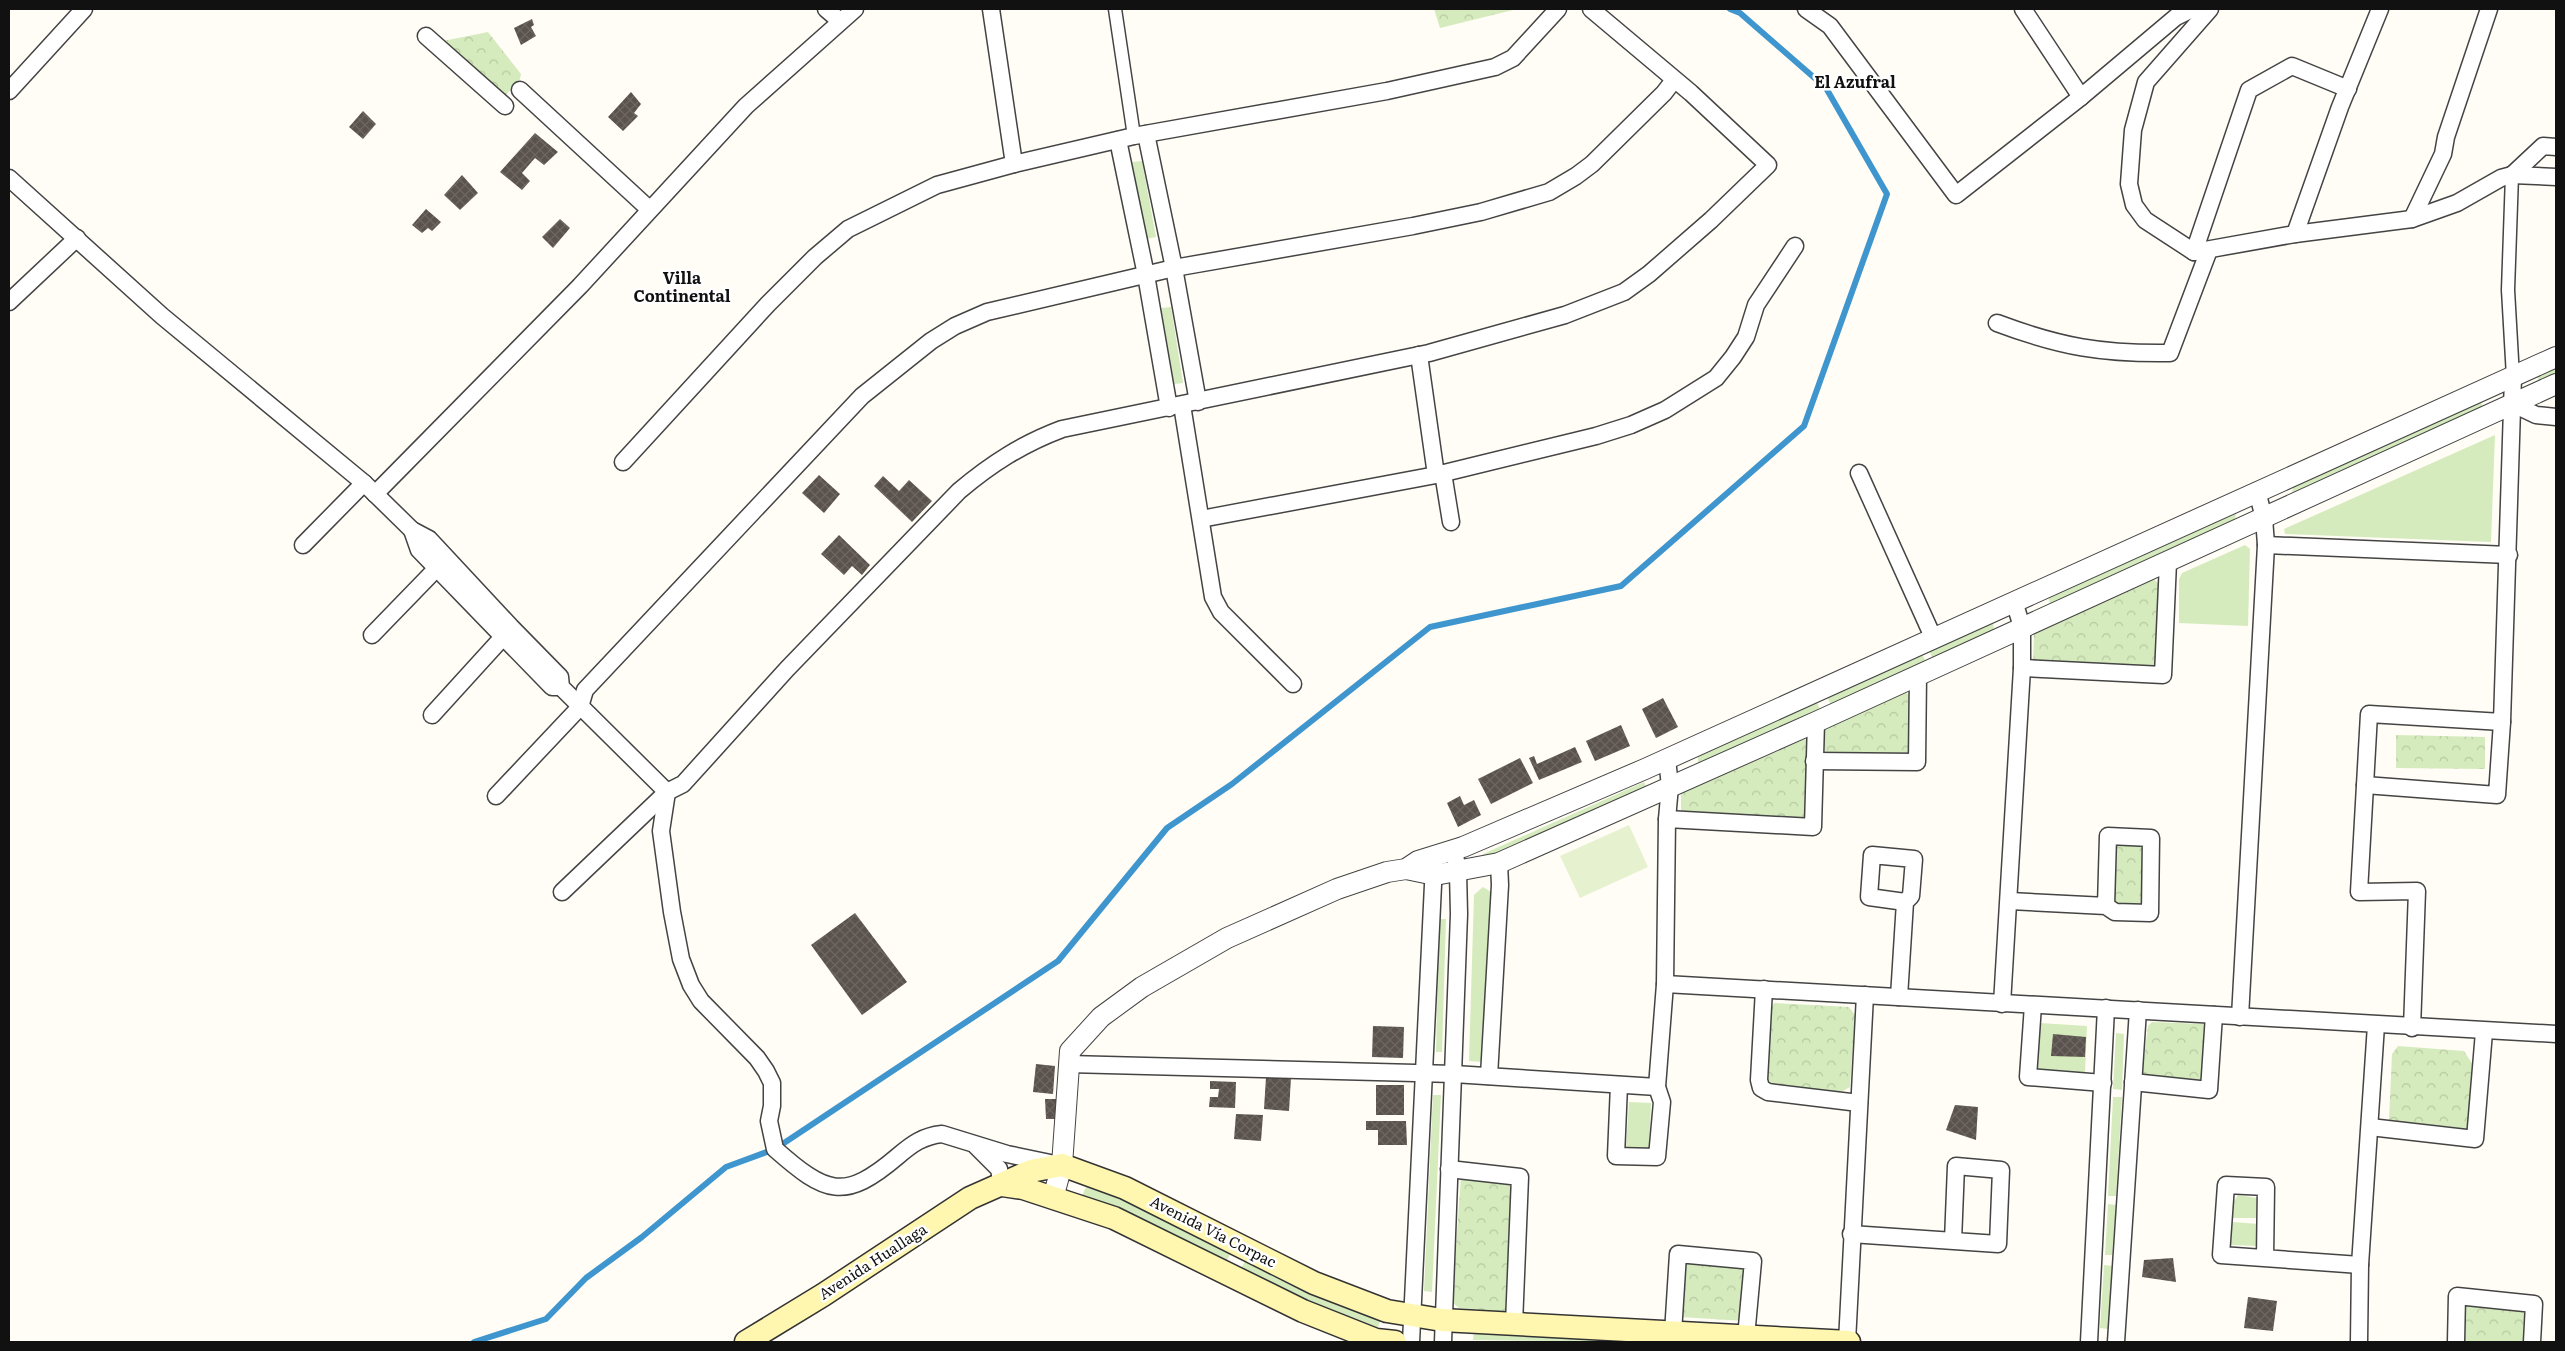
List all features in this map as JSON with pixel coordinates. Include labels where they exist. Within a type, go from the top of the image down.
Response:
[{"type":"main road","points":[[1002,1185],[1031,1171],[1062,1165]]},
{"type":"main road","name":"Avenida Vía Corpac","points":[[1062,1165],[1125,1188],[1314,1283],[1387,1311],[1413,1317],[1848,1342]]},
{"type":"main road","name":"Avenida Vía Corpac","points":[[1002,1185],[1024,1188],[1114,1218],[1304,1311],[1376,1340],[1395,1342]]},
{"type":"main road","name":"Avenida Huallaga","points":[[746,1342],[823,1296],[970,1198],[1002,1185]]},
{"type":"street","points":[[9,91],[84,9]]},
{"type":"street","points":[[826,9],[840,21]]},
{"type":"street","points":[[303,544],[369,488],[580,286],[746,106],[855,9]]},
{"type":"street","points":[[991,9],[1014,164]]},
{"type":"street","points":[[1115,9],[1140,135],[1174,268],[1183,405],[1213,597],[1221,612],[1293,684]]},
{"type":"street","points":[[623,462],[768,304],[815,257],[848,229],[937,185],[1014,164],[1140,135],[1387,91],[1494,67],[1513,58],[1558,9]]},
{"type":"street","points":[[562,892],[667,792],[683,784],[787,670],[959,491],[987,467],[1034,440],[1062,429],[1419,355],[1536,324],[1624,292],[1677,252],[1768,165],[1691,93],[1591,9]]},
{"type":"street","points":[[1806,9],[1830,26],[1956,195],[2081,97],[2174,13],[2192,9]]},
{"type":"street","points":[[2023,9],[2081,97]]},
{"type":"street","points":[[2210,9],[2146,82],[2133,130],[2129,184],[2134,205],[2145,220],[2201,251],[2295,234],[2412,219],[2457,203],[2502,178],[2512,175],[2556,177]]},
{"type":"street","points":[[2295,234],[2348,89],[2380,9]]},
{"type":"street","points":[[2412,219],[2443,154],[2446,137],[2489,9]]},
{"type":"street","points":[[426,36],[505,106]]},
{"type":"street","points":[[1997,323],[2038,339],[2082,349],[2126,354],[2170,353],[2249,90],[2292,66],[2348,89]]},
{"type":"street","points":[[496,796],[580,707],[585,690],[592,682],[862,396],[900,365],[955,326],[987,312],[1174,268],[1414,226],[1490,210],[1549,192],[1592,164],[1664,93],[1674,80]]},
{"type":"street","points":[[520,90],[649,209]]},
{"type":"street","points":[[1118,140],[1146,275],[1183,405]]},
{"type":"street","points":[[2365,786],[2497,796],[2509,555],[2513,404],[2508,290],[2512,175],[2543,146],[2556,147]]},
{"type":"street","points":[[9,178],[162,316],[369,488],[412,530],[429,539],[560,677],[561,687],[667,792]]},
{"type":"street","points":[[9,302],[77,238]]},
{"type":"street","points":[[1201,519],[1439,474],[1596,436],[1631,425],[1665,410],[1716,378],[1733,357],[1746,337],[1756,305],[1795,246]]},
{"type":"street","points":[[1419,355],[1439,474],[1451,522]]},
{"type":"street","points":[[1411,1342],[1434,866],[1454,850],[1667,759],[2014,600],[2556,357]]},
{"type":"street","points":[[1053,1198],[1062,1165],[1070,1051],[1101,1017],[1142,987],[1256,923],[1337,888],[1387,872],[1434,866],[1458,872],[1499,863],[1816,722],[2556,384]]},
{"type":"street","points":[[2513,404],[2536,415],[2556,416]]},
{"type":"street","points":[[1859,473],[1933,637]]},
{"type":"street","points":[[2240,1017],[2266,545],[2264,518],[2257,491]]},
{"type":"street","points":[[412,530],[419,550],[552,687],[561,687]]},
{"type":"street","points":[[2266,545],[2509,555]]},
{"type":"street","points":[[2022,668],[2163,675],[2168,562]]},
{"type":"street","points":[[372,635],[437,568]]},
{"type":"street","points":[[2002,1004],[2010,901],[2022,668],[2022,627],[2014,600]]},
{"type":"street","points":[[432,715],[503,638]]},
{"type":"street","points":[[1814,761],[1917,762],[1918,675]]},
{"type":"street","points":[[2412,1028],[2417,891],[2359,892],[2369,714],[2502,722]]},
{"type":"street","points":[[1666,819],[1813,827],[1816,722]]},
{"type":"street","points":[[1619,1085],[1616,1156],[1657,1157],[1662,1102],[1657,1087],[1665,984],[1666,819],[1670,786],[1667,759]]},
{"type":"street","points":[[667,792],[662,831],[672,912],[681,959],[690,985],[702,1001],[756,1058],[772,1083],[772,1106],[769,1121],[775,1149],[816,1182],[840,1187],[859,1184],[922,1138],[942,1134],[1007,1154],[1062,1165]]},
{"type":"street","points":[[2010,901],[2106,906],[2115,912],[2150,912],[2151,838],[2108,836],[2106,906]]},
{"type":"street","points":[[1443,1342],[1442,1320],[1454,1074],[1458,872],[1454,850]]},
{"type":"street","points":[[1489,1076],[1500,885],[1499,863]]},
{"type":"street","points":[[1899,997],[1905,902]]},
{"type":"street","points":[[1665,984],[2002,1004],[2106,1008],[2412,1028],[2556,1034]]},
{"type":"street","points":[[1764,990],[1759,1080],[1761,1088],[1768,1092],[1859,1102]]},
{"type":"street","points":[[1848,1342],[1851,1234],[1865,995]]},
{"type":"street","points":[[2033,1005],[2028,1077],[2103,1083]]},
{"type":"street","points":[[2089,1342],[2106,1008]]},
{"type":"street","points":[[2116,1342],[2138,1010]]},
{"type":"street","points":[[2133,1082],[2209,1090],[2214,1015]]},
{"type":"street","points":[[2359,1342],[2360,1265],[2376,1025]]},
{"type":"street","points":[[2370,1127],[2475,1139],[2484,1032]]},
{"type":"street","points":[[1068,1064],[1454,1074],[1657,1087]]},
{"type":"street","points":[[973,1143],[999,1169],[1002,1185]]},
{"type":"street","points":[[1851,1234],[1953,1241],[1998,1244],[2001,1170],[1956,1166],[1953,1241]]},
{"type":"street","points":[[1449,1169],[1520,1177],[1514,1324]]},
{"type":"street","points":[[2265,1258],[2266,1186],[2226,1185],[2221,1255],[2360,1265]]},
{"type":"street","points":[[1673,1332],[1678,1254],[1753,1261],[1746,1337]]},
{"type":"street","points":[[2456,1342],[2457,1296],[2534,1304],[2532,1342]]},
{"type":"green space","points":[[1434,9],[1513,9],[1513,10],[1440,28]]},
{"type":"green space","points":[[488,32],[521,74],[520,79],[504,97],[443,41]]},
{"type":"green space","points":[[1142,161],[1156,237],[1146,239],[1132,162]]},
{"type":"green space","points":[[1171,307],[1183,383],[1174,384],[1161,308]]},
{"type":"green space","points":[[2556,367],[2556,373],[2539,381],[2537,376]]},
{"type":"green space","points":[[2481,402],[2483,408],[2291,497],[2293,488]]},
{"type":"green space","points":[[2495,435],[2491,542],[2285,534],[2284,529]]},
{"type":"green space","points":[[2236,513],[2235,521],[2051,606],[2048,597]]},
{"type":"green space","points":[[2245,545],[2250,549],[2248,626],[2179,623],[2179,579],[2182,573]]},
{"type":"green space","points":[[2153,579],[2161,585],[2157,665],[2149,669],[2033,663],[2034,633]]},
{"type":"green space","points":[[1993,622],[1994,631],[1933,659],[1929,651]]},
{"type":"green space","points":[[1922,654],[1926,662],[1831,705],[1827,697]]},
{"type":"green space","points":[[1903,691],[1913,697],[1913,754],[1833,757],[1825,751],[1822,731],[1825,728]]},
{"type":"green space","points":[[1817,702],[1820,710],[1698,764],[1698,755]]},
{"type":"green space","points":[[2396,735],[2485,737],[2485,769],[2396,768]]},
{"type":"green space","points":[[1805,739],[1811,743],[1806,817],[1803,820],[1681,813],[1681,793]]},
{"type":"green space","points":[[1644,782],[1647,788],[1486,860],[1483,854]]},
{"type":"green space","points":[[1629,825],[1648,867],[1580,898],[1560,856]]},
{"type":"green space","points":[[2143,842],[2143,906],[2115,906],[2111,898],[2113,844]]},
{"type":"green space","points":[[1483,887],[1491,892],[1493,896],[1483,1062],[1469,1061],[1474,895]]},
{"type":"green space","points":[[1439,919],[1446,919],[1442,1052],[1436,1052]]},
{"type":"green space","points":[[1774,1003],[1849,1007],[1855,1015],[1850,1087],[1839,1093],[1771,1084],[1767,1079],[1770,1009]]},
{"type":"green space","points":[[2152,1022],[2203,1024],[2207,1028],[2205,1080],[2200,1083],[2150,1078],[2142,1073],[2148,1026]]},
{"type":"green space","points":[[2040,1023],[2087,1026],[2085,1073],[2038,1070]]},
{"type":"green space","points":[[2116,1033],[2124,1034],[2122,1090],[2113,1089]]},
{"type":"green space","points":[[2398,1046],[2464,1051],[2475,1068],[2470,1128],[2465,1131],[2389,1120],[2392,1054]]},
{"type":"green space","points":[[1433,1095],[1441,1095],[1432,1292],[1424,1291]]},
{"type":"green space","points":[[2113,1097],[2122,1097],[2116,1196],[2108,1196]]},
{"type":"green space","points":[[1629,1102],[1651,1103],[1649,1149],[1626,1148]]},
{"type":"green space","points":[[1461,1177],[1518,1179],[1508,1312],[1459,1308],[1452,1302]]},
{"type":"green space","points":[[1086,1187],[1125,1200],[1231,1252],[1226,1263],[1081,1198]]},
{"type":"green space","points":[[2238,1195],[2257,1198],[2260,1202],[2259,1218],[2232,1218],[2233,1203]]},
{"type":"green space","points":[[2108,1204],[2116,1205],[2112,1255],[2105,1255]]},
{"type":"green space","points":[[2232,1222],[2259,1224],[2257,1246],[2231,1245]]},
{"type":"green space","points":[[1246,1259],[1381,1319],[1377,1330],[1308,1304],[1240,1271]]},
{"type":"green space","points":[[1683,1261],[1748,1263],[1744,1321],[1680,1317]]},
{"type":"green space","points":[[2104,1265],[2112,1266],[2108,1329],[2100,1328]]},
{"type":"green space","points":[[2463,1304],[2528,1311],[2527,1342],[2462,1342]]},
{"type":"green space","points":[[1474,1331],[1634,1339],[1634,1342],[1473,1340]]},
{"type":"building","points":[[532,19],[534,25],[531,27],[536,36],[521,45],[514,28]]},
{"type":"building","points":[[631,92],[641,104],[634,113],[638,116],[623,131],[608,117]]},
{"type":"building","points":[[363,111],[376,124],[363,139],[349,127]]},
{"type":"building","points":[[535,133],[558,152],[544,165],[535,158],[522,173],[530,181],[522,190],[500,172]]},
{"type":"building","points":[[462,175],[478,193],[460,210],[444,195]]},
{"type":"building","points":[[426,209],[441,222],[432,231],[428,228],[422,233],[412,225]]},
{"type":"building","points":[[560,219],[570,228],[553,248],[542,237]]},
{"type":"building","points":[[819,475],[840,494],[824,513],[802,493]]},
{"type":"building","points":[[883,476],[899,491],[909,480],[932,501],[912,522],[874,486]]},
{"type":"building","points":[[839,535],[870,565],[862,575],[852,566],[844,575],[821,554]]},
{"type":"building","points":[[1663,698],[1678,727],[1656,738],[1642,709]]},
{"type":"building","points":[[1621,725],[1630,746],[1595,761],[1586,741]]},
{"type":"building","points":[[1575,747],[1582,762],[1539,780],[1529,758],[1534,756],[1537,764]]},
{"type":"building","points":[[1520,758],[1533,783],[1491,804],[1478,779]]},
{"type":"building","points":[[1460,796],[1464,805],[1474,800],[1481,815],[1458,827],[1447,803]]},
{"type":"building","points":[[855,913],[907,982],[862,1015],[811,945]]},
{"type":"building","points":[[1373,1026],[1404,1027],[1403,1058],[1372,1057]]},
{"type":"building","points":[[2053,1034],[2086,1037],[2085,1057],[2051,1056]]},
{"type":"building","points":[[1036,1064],[1055,1066],[1053,1094],[1033,1092]]},
{"type":"building","points":[[1266,1077],[1291,1078],[1289,1111],[1264,1109]]},
{"type":"building","points":[[1210,1081],[1236,1082],[1235,1108],[1209,1107],[1210,1097],[1218,1097],[1219,1089],[1210,1089]]},
{"type":"building","points":[[1376,1085],[1404,1085],[1404,1115],[1376,1115]]},
{"type":"building","points":[[1045,1099],[1056,1099],[1057,1119],[1046,1119]]},
{"type":"building","points":[[1955,1105],[1978,1107],[1976,1140],[1946,1130]]},
{"type":"building","points":[[1236,1114],[1263,1115],[1261,1141],[1234,1139]]},
{"type":"building","points":[[1366,1121],[1406,1121],[1407,1145],[1378,1145],[1378,1130],[1366,1130]]},
{"type":"building","points":[[2173,1258],[2176,1282],[2142,1277],[2144,1260]]},
{"type":"building","points":[[2248,1297],[2277,1301],[2273,1331],[2244,1328]]},
{"type":"waterway","points":[[474,1342],[546,1319],[586,1278],[642,1237],[726,1167],[775,1149],[1058,961],[1167,828],[1232,784],[1430,627],[1621,586],[1804,426],[1887,194],[1826,88],[1740,13],[1730,9]]},
{"type":"district","name":"El Azufral","points":[[1855,82]]},
{"type":"district","name":"Villa Continental","points":[[682,287]]}]
